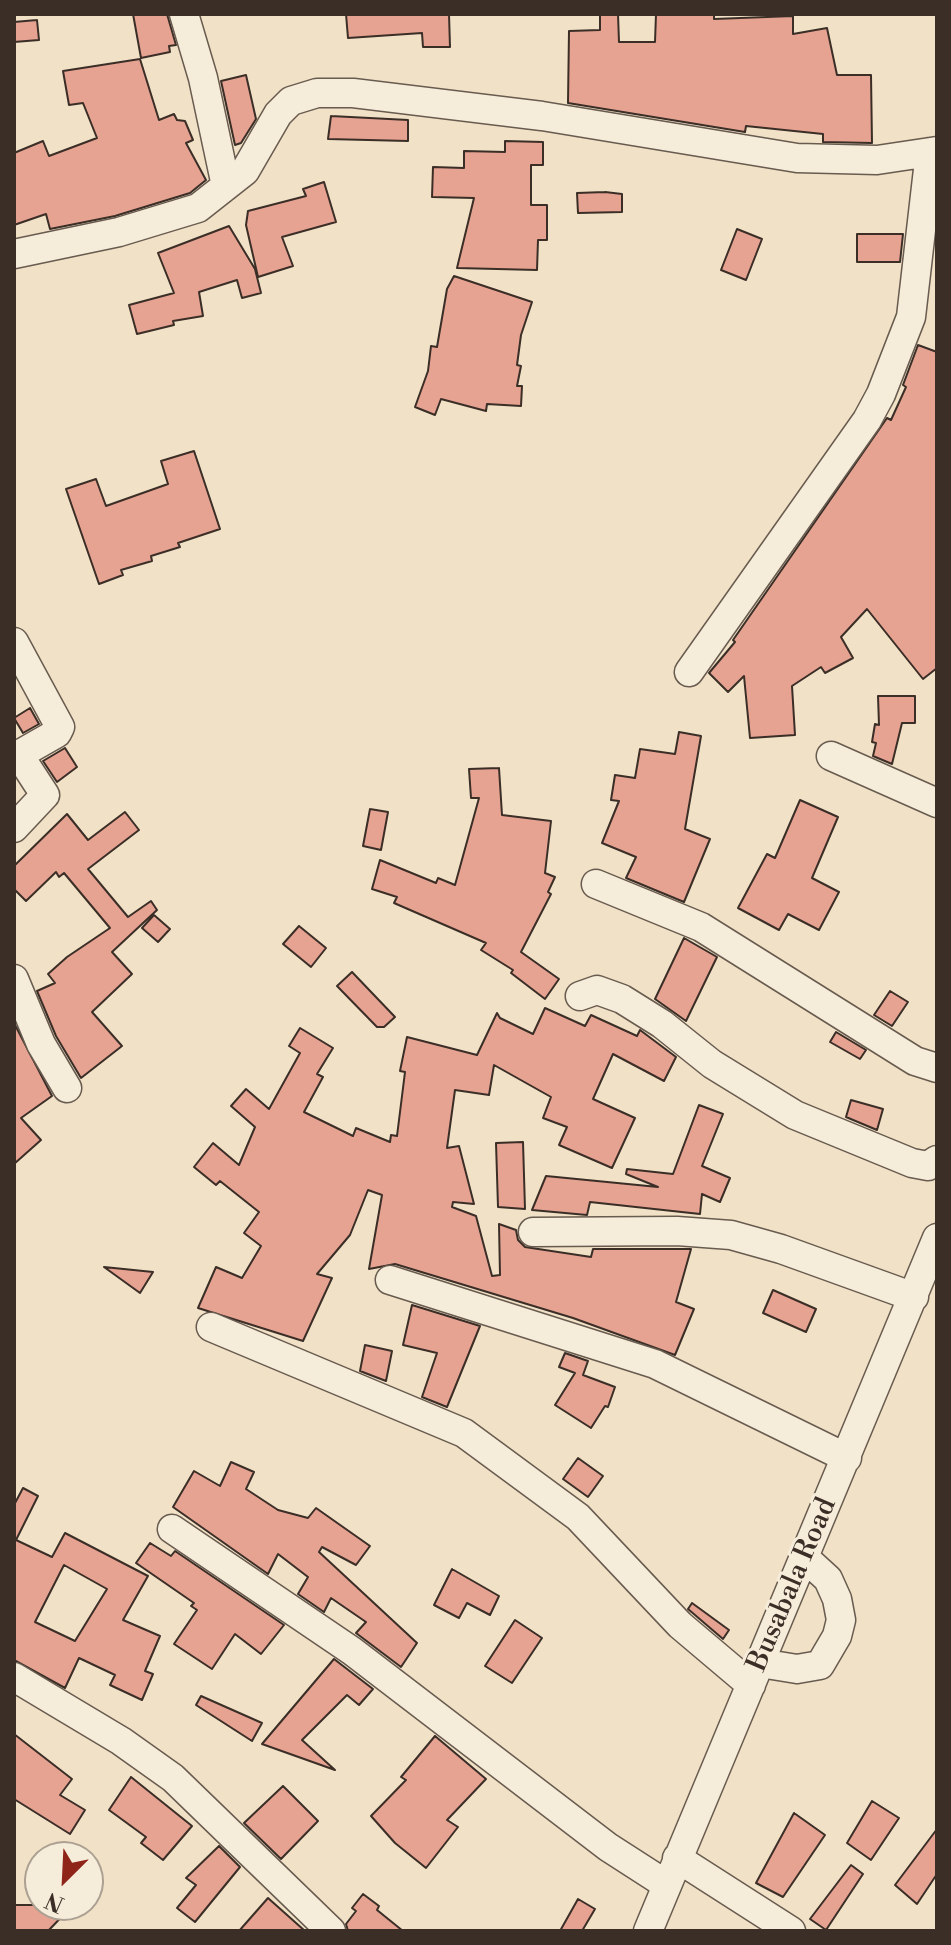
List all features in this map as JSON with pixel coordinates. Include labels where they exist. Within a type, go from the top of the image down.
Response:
[{"type":"street","points":[[184,14],[203,78],[226,186]]},
{"type":"street","points":[[14,254],[119,232],[198,208],[253,161],[278,114],[291,101],[317,93],[353,93],[542,116],[797,158],[877,160],[933,151],[911,317],[881,394],[867,420],[689,672]]},
{"type":"street","points":[[14,642],[60,727],[57,733],[22,753],[21,758],[45,795],[14,828]]},
{"type":"street","points":[[831,756],[937,803]]},
{"type":"street","points":[[596,884],[701,927],[915,1061],[937,1068]]},
{"type":"street","points":[[14,979],[41,1044],[67,1088]]},
{"type":"street","points":[[580,996],[597,990],[622,999],[662,1024],[712,1064],[795,1115],[912,1163],[928,1166],[937,1160]]},
{"type":"street","points":[[533,1232],[677,1231],[731,1235],[781,1249],[914,1297]]},
{"type":"street","name":"Busabala Road","points":[[648,1931],[937,1238]]},
{"type":"street","points":[[390,1280],[655,1364],[847,1458]]},
{"type":"street","points":[[211,1327],[464,1433],[578,1517],[680,1625],[755,1674],[820,1665],[837,1636],[841,1620],[837,1599],[828,1579],[805,1558]]},
{"type":"street","points":[[172,1529],[352,1651],[608,1847],[667,1885]]},
{"type":"street","points":[[14,1677],[121,1741],[173,1778],[331,1931]]},
{"type":"street","points":[[677,1858],[791,1931]]},
{"type":"building","points":[[133,14],[167,14],[176,45],[169,46],[170,52],[141,58]]},
{"type":"building","points":[[346,14],[449,14],[450,47],[423,47],[422,33],[348,38]]},
{"type":"building","points":[[600,14],[618,14],[619,42],[655,42],[656,14],[714,14],[714,19],[793,16],[793,34],[827,28],[837,75],[871,75],[872,143],[823,142],[823,134],[746,126],[745,132],[568,103],[569,31],[600,30]]},
{"type":"building","points":[[37,20],[39,40],[14,42],[14,22]]},
{"type":"building","points":[[140,59],[159,120],[174,114],[177,120],[185,121],[193,140],[186,143],[206,180],[190,193],[115,216],[50,229],[46,214],[14,225],[14,153],[43,141],[49,156],[97,138],[83,103],[69,105],[63,71]]},
{"type":"building","points":[[246,75],[256,119],[241,143],[235,145],[221,81]]},
{"type":"building","points":[[331,116],[408,120],[408,141],[328,139]]},
{"type":"building","points":[[505,141],[543,142],[543,165],[531,165],[531,205],[547,205],[547,240],[538,240],[537,270],[457,268],[474,198],[432,197],[433,167],[464,168],[464,151],[505,152]]},
{"type":"building","points":[[324,182],[336,222],[282,237],[293,266],[258,277],[246,225],[248,211],[306,196],[303,189]]},
{"type":"building","points":[[577,193],[622,194],[622,212],[578,213]]},
{"type":"building","points":[[229,226],[255,269],[261,293],[242,298],[237,280],[199,292],[203,316],[173,321],[174,325],[137,334],[129,305],[174,293],[158,253]]},
{"type":"building","points":[[737,229],[762,239],[746,280],[721,270]]},
{"type":"building","points":[[857,234],[903,234],[900,262],[857,262]]},
{"type":"building","points":[[454,276],[532,302],[521,335],[517,365],[521,366],[517,386],[522,386],[521,406],[487,404],[486,411],[441,399],[435,415],[415,407],[428,371],[431,346],[437,347],[447,289]]},
{"type":"building","points":[[918,345],[937,352],[937,668],[923,679],[867,609],[841,637],[853,658],[825,673],[821,667],[792,686],[795,735],[750,738],[744,676],[728,692],[709,673],[735,642],[733,640],[887,418],[891,420],[906,387],[903,385]]},
{"type":"building","points":[[194,451],[220,529],[178,543],[180,547],[151,556],[152,561],[121,570],[123,575],[99,584],[66,489],[96,479],[106,506],[168,484],[161,461]]},
{"type":"building","points":[[878,696],[915,696],[915,723],[902,723],[892,764],[873,756],[875,724],[879,725]]},
{"type":"building","points":[[30,708],[39,724],[23,733],[14,718]]},
{"type":"building","points":[[679,732],[701,736],[685,829],[710,839],[684,902],[626,878],[636,857],[602,843],[619,801],[611,800],[615,775],[635,778],[640,749],[675,754]]},
{"type":"building","points":[[65,748],[77,767],[57,782],[43,761]]},
{"type":"building","points":[[499,768],[502,815],[551,821],[545,873],[555,877],[548,892],[551,894],[521,952],[559,979],[545,999],[511,973],[513,970],[481,950],[486,943],[394,903],[397,897],[372,889],[380,860],[436,883],[438,878],[455,885],[479,798],[471,798],[469,769]]},
{"type":"building","points":[[800,800],[838,817],[812,878],[839,892],[819,930],[788,914],[779,930],[738,908],[767,854],[775,858]]},
{"type":"building","points":[[370,809],[388,812],[381,850],[363,846]]},
{"type":"building","points":[[125,812],[139,830],[88,869],[128,917],[151,901],[157,910],[112,952],[132,974],[92,1012],[122,1046],[81,1078],[56,1036],[37,991],[55,983],[48,974],[67,957],[110,928],[64,873],[59,877],[56,872],[26,901],[14,889],[14,866],[67,814],[88,840]]},
{"type":"building","points":[[154,915],[170,929],[158,942],[142,928]]},
{"type":"building","points":[[299,926],[326,948],[311,967],[283,944]]},
{"type":"building","points":[[684,938],[717,957],[686,1021],[655,999]]},
{"type":"building","points":[[352,972],[395,1017],[384,1027],[377,1027],[337,986]]},
{"type":"building","points":[[890,991],[908,1002],[892,1026],[874,1015]]},
{"type":"building","points":[[545,1008],[585,1026],[591,1015],[637,1036],[640,1030],[676,1057],[664,1081],[613,1054],[593,1099],[635,1118],[612,1168],[559,1145],[567,1127],[543,1118],[551,1097],[494,1065],[489,1095],[455,1090],[447,1148],[459,1146],[474,1204],[453,1202],[452,1207],[476,1216],[492,1276],[500,1275],[499,1224],[516,1230],[518,1240],[525,1247],[591,1257],[593,1249],[691,1249],[676,1302],[694,1309],[675,1355],[573,1318],[395,1264],[369,1269],[382,1195],[368,1190],[350,1235],[317,1274],[332,1278],[303,1341],[198,1308],[216,1267],[242,1278],[261,1246],[244,1233],[259,1212],[220,1181],[216,1185],[194,1167],[213,1143],[239,1165],[255,1127],[231,1106],[246,1089],[269,1109],[300,1053],[289,1046],[300,1028],[333,1048],[317,1074],[323,1077],[304,1112],[353,1136],[356,1128],[390,1142],[391,1135],[397,1136],[405,1072],[400,1071],[407,1037],[477,1055],[497,1013],[500,1018],[533,1034]]},
{"type":"building","points":[[14,1023],[52,1096],[21,1118],[41,1140],[14,1164]]},
{"type":"building","points":[[836,1032],[866,1050],[860,1059],[830,1042]]},
{"type":"building","points":[[851,1100],[883,1109],[877,1130],[846,1117]]},
{"type":"building","points":[[699,1105],[723,1114],[702,1166],[730,1178],[720,1202],[702,1194],[700,1214],[590,1202],[587,1215],[532,1210],[546,1176],[658,1187],[626,1174],[627,1169],[673,1174]]},
{"type":"building","points":[[523,1142],[525,1209],[498,1207],[496,1143]]},
{"type":"building","points":[[104,1267],[153,1272],[140,1293]]},
{"type":"building","points":[[773,1290],[816,1309],[806,1332],[763,1313]]},
{"type":"building","points":[[412,1305],[480,1326],[447,1407],[422,1397],[437,1353],[403,1345]]},
{"type":"building","points":[[365,1345],[392,1351],[386,1381],[360,1371]]},
{"type":"building","points":[[565,1353],[588,1361],[583,1375],[615,1387],[608,1407],[605,1406],[591,1428],[555,1405],[575,1373],[559,1367]]},
{"type":"building","points":[[578,1458],[603,1476],[588,1497],[563,1479]]},
{"type":"building","points":[[231,1462],[254,1472],[246,1489],[278,1510],[308,1518],[316,1508],[370,1546],[356,1565],[322,1547],[319,1552],[417,1643],[401,1667],[356,1633],[366,1622],[331,1598],[324,1612],[298,1594],[308,1577],[278,1554],[268,1574],[173,1507],[194,1471],[220,1486]]},
{"type":"building","points":[[23,1488],[38,1496],[16,1540],[52,1557],[65,1533],[148,1576],[123,1620],[160,1636],[145,1671],[153,1674],[142,1700],[110,1685],[115,1675],[79,1658],[65,1688],[14,1660],[14,1505]],"holes":[[[64,1565],[107,1589],[75,1641],[35,1622]]]},
{"type":"building","points":[[150,1543],[171,1556],[175,1551],[284,1625],[261,1654],[235,1634],[212,1669],[174,1644],[197,1610],[191,1606],[194,1603],[136,1563]]},
{"type":"building","points":[[452,1569],[499,1596],[490,1615],[467,1603],[459,1618],[434,1605]]},
{"type":"building","points":[[692,1603],[729,1630],[723,1639],[688,1609]]},
{"type":"building","points":[[515,1620],[542,1638],[512,1683],[485,1666]]},
{"type":"building","points":[[334,1659],[373,1689],[359,1705],[347,1695],[302,1740],[335,1770],[262,1744]]},
{"type":"building","points":[[201,1696],[262,1723],[252,1741],[196,1705]]},
{"type":"building","points":[[14,1734],[72,1779],[60,1795],[85,1810],[70,1834],[14,1799]]},
{"type":"building","points":[[435,1736],[486,1779],[447,1820],[458,1827],[426,1868],[395,1843],[371,1816],[406,1780],[401,1777]]},
{"type":"building","points":[[131,1777],[192,1826],[163,1860],[141,1843],[146,1837],[109,1810]]},
{"type":"building","points":[[283,1786],[318,1821],[281,1859],[244,1823]]},
{"type":"building","points":[[872,1801],[899,1818],[871,1860],[847,1843]]},
{"type":"building","points":[[794,1813],[825,1835],[783,1897],[756,1883]]},
{"type":"building","points":[[937,1829],[937,1874],[917,1904],[895,1885]]},
{"type":"building","points":[[219,1846],[240,1867],[195,1922],[177,1908],[196,1885],[186,1878]]},
{"type":"building","points":[[851,1865],[863,1874],[826,1930],[810,1919]]},
{"type":"building","points":[[363,1894],[403,1931],[348,1931],[346,1924],[356,1911],[352,1908]]},
{"type":"building","points":[[268,1898],[305,1931],[239,1931]]},
{"type":"building","points":[[578,1899],[595,1909],[582,1931],[560,1931]]},
{"type":"building","points":[[14,1905],[24,1905],[24,1921],[58,1921],[48,1931],[14,1931]]}]
